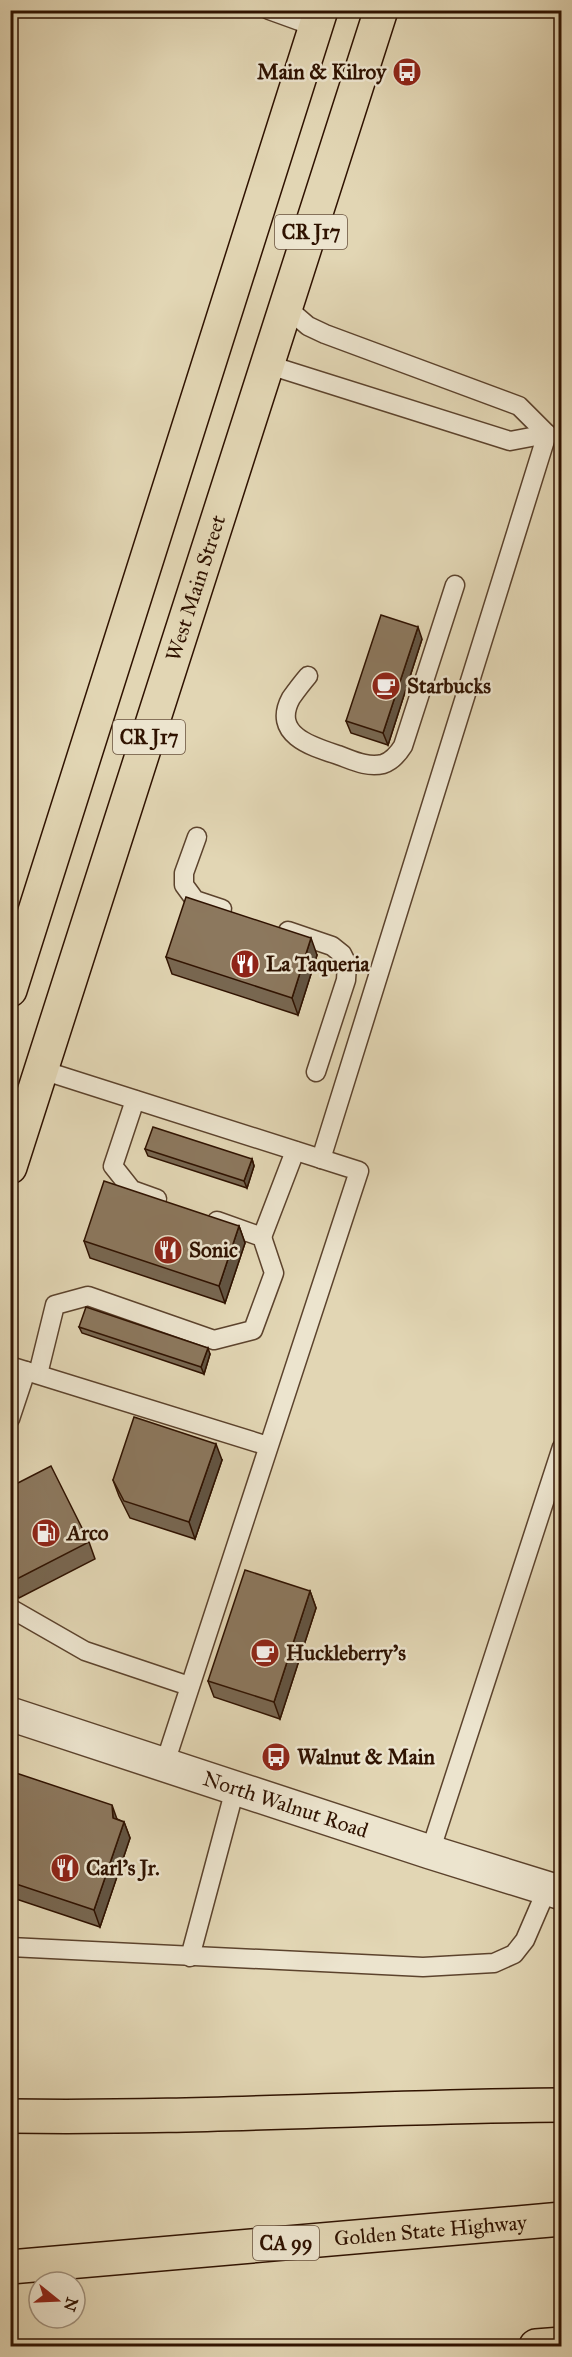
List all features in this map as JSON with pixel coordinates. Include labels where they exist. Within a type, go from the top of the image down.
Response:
[{"type":"main road","name":"West Main Street","points":[[10,1167],[381,10]]},
{"type":"main road","name":"CR J17","points":[[10,990],[319,19]]},
{"type":"main road","points":[[10,2116],[90,2117],[363,2108],[561,2105]]},
{"type":"main road","name":"Golden State Highway","points":[[10,2266],[561,2219]]},
{"type":"main road","points":[[536,2346],[561,2344]]},
{"type":"street","name":"North Walnut Road","points":[[10,1714],[164,1766],[554,1891]]},
{"type":"lane","points":[[269,10],[319,19]]},
{"type":"lane","points":[[287,308],[308,326],[325,334],[519,406],[547,434]]},
{"type":"lane","points":[[269,365],[510,441],[547,434]]},
{"type":"lane","points":[[321,1159],[547,434]]},
{"type":"lane","points":[[308,676],[291,699],[287,710],[288,724],[296,736],[307,745],[363,764],[377,765],[389,761],[399,753],[403,746],[455,585]]},
{"type":"lane","points":[[197,837],[184,873],[185,889],[200,902],[242,916]]},
{"type":"lane","points":[[274,926],[332,946],[342,954],[347,964],[346,980],[316,1072]]},
{"type":"lane","points":[[42,1070],[359,1171],[164,1766]]},
{"type":"lane","points":[[135,1100],[113,1166],[132,1190],[176,1206]]},
{"type":"lane","points":[[10,1419],[25,1370],[55,1305],[88,1296],[214,1341],[254,1330],[274,1273],[262,1237],[295,1151]]},
{"type":"lane","points":[[197,1214],[262,1237]]},
{"type":"lane","points":[[25,1370],[268,1446]]},
{"type":"lane","points":[[430,1852],[561,1447]]},
{"type":"lane","points":[[10,1608],[85,1651],[189,1686]]},
{"type":"lane","points":[[190,1957],[235,1789]]},
{"type":"lane","points":[[10,1947],[423,1967],[494,1963],[514,1953],[525,1940],[554,1891]]},
{"type":"building","name":"Starbucks","points":[[381,615],[418,627],[383,733],[346,721]]},
{"type":"building","name":"La Taqueria","points":[[186,897],[311,938],[292,998],[166,957]]},
{"type":"building","points":[[153,1127],[252,1159],[244,1181],[145,1149]]},
{"type":"building","name":"Sonic","points":[[104,1181],[239,1226],[219,1286],[84,1241]]},
{"type":"building","points":[[86,1307],[208,1348],[201,1367],[79,1327]]},
{"type":"building","points":[[134,1417],[216,1444],[189,1522],[124,1501],[113,1480]]},
{"type":"building","name":"Arco","points":[[51,1466],[89,1542],[13,1581],[10,1576],[10,1487]]},
{"type":"building","name":"Huckleberry's","points":[[245,1570],[310,1591],[274,1702],[208,1681]]},
{"type":"building","name":"Carl's Jr.","points":[[10,1771],[112,1805],[113,1818],[124,1822],[94,1910],[10,1882]]},
{"type":"place","name":"Main & Kilroy","points":[[407,72]]},
{"type":"place","name":"Starbucks","points":[[386,686]]},
{"type":"place","name":"La Taqueria","points":[[245,964]]},
{"type":"place","name":"Sonic","points":[[168,1250]]},
{"type":"place","name":"Arco","points":[[46,1533]]},
{"type":"place","name":"Huckleberry's","points":[[265,1653]]},
{"type":"place","name":"Walnut & Main","points":[[276,1757]]},
{"type":"place","name":"Carl's Jr.","points":[[65,1868]]}]
